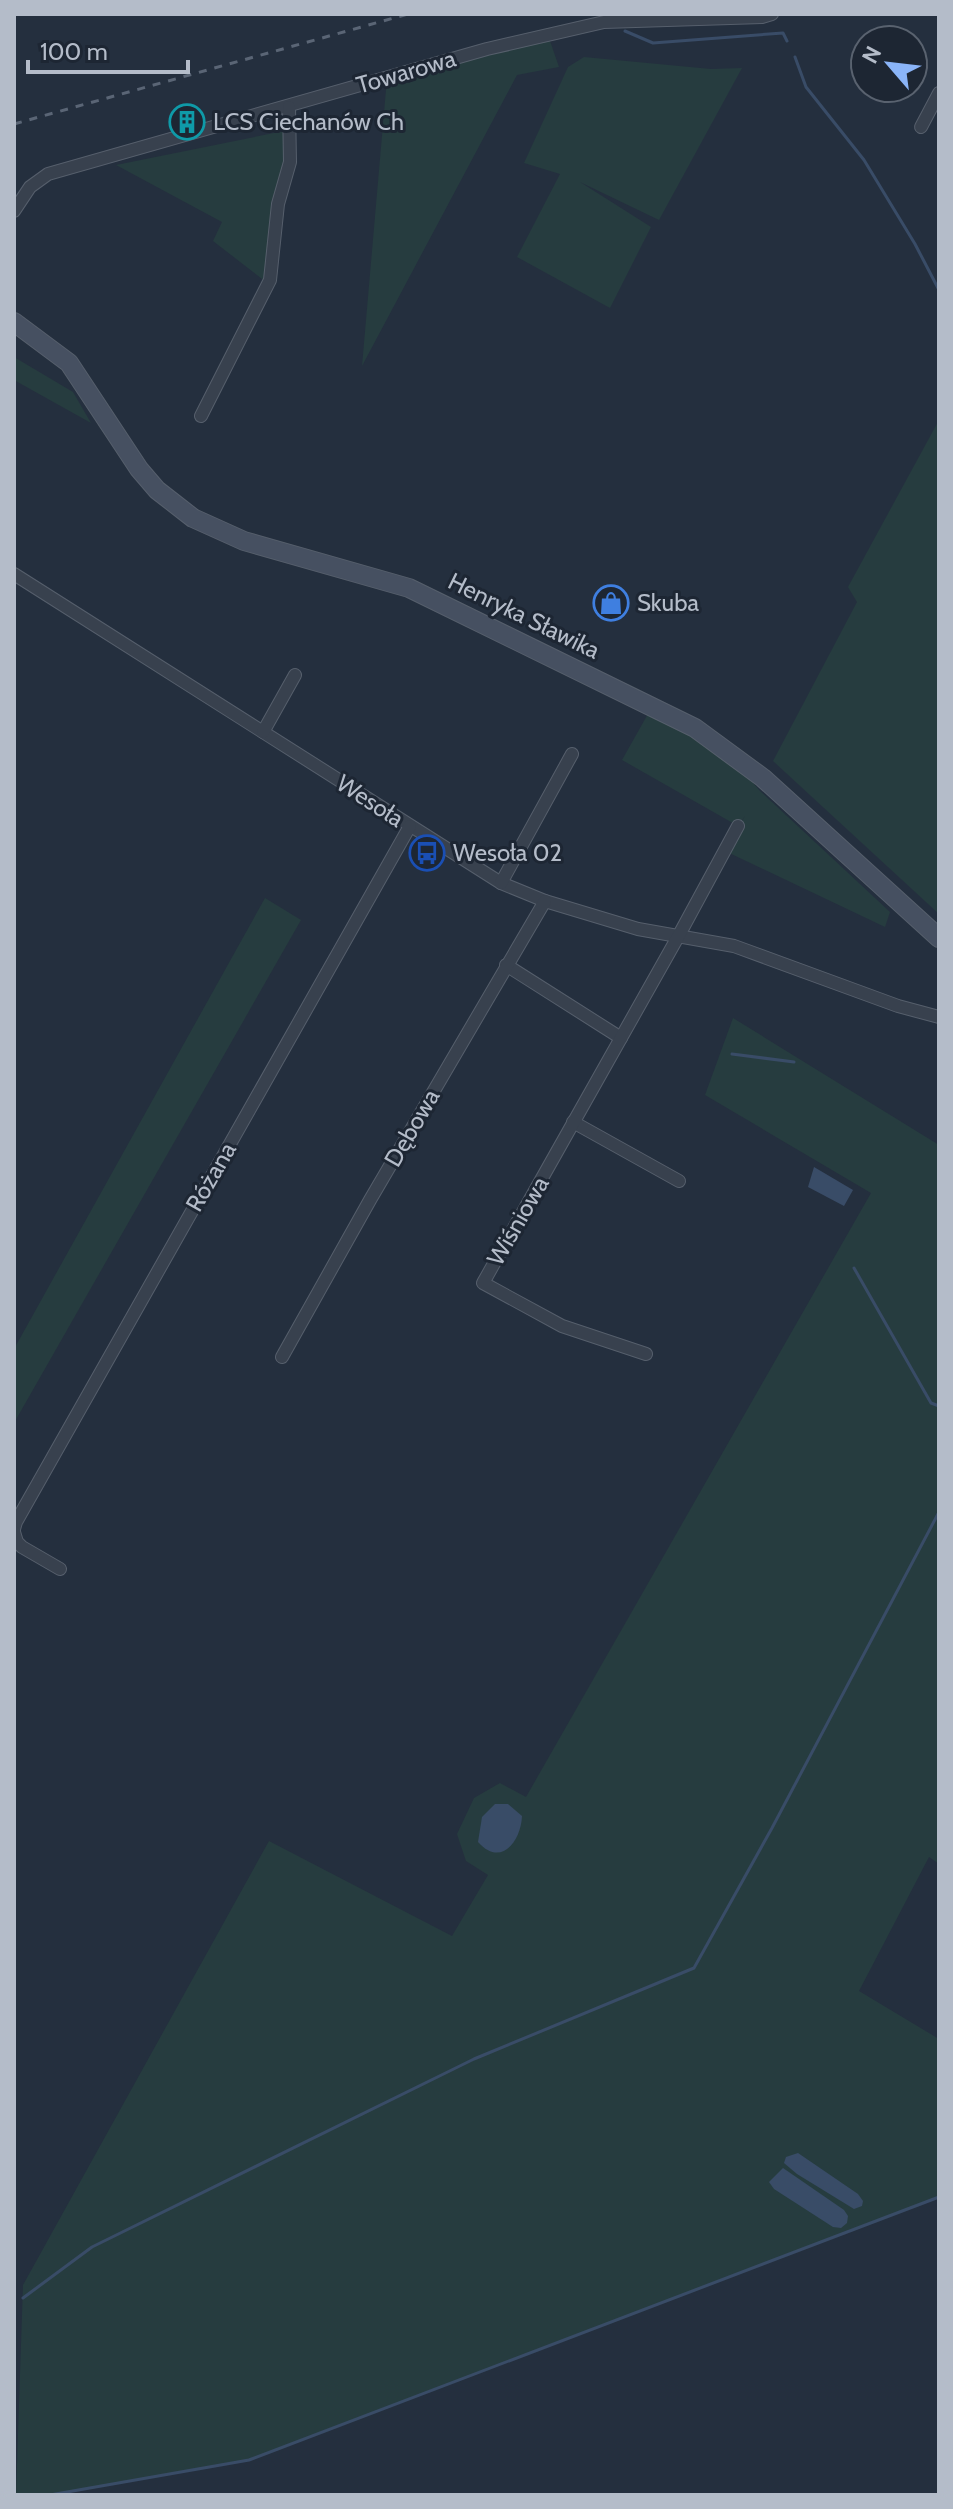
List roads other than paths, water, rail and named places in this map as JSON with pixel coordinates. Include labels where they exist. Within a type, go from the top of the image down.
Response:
[{"type":"main road","name":"Henryka Sławika","points":[[14,322],[60,354],[139,469],[157,490],[193,518],[244,541],[409,588],[686,722],[763,778],[939,938]]},
{"type":"main road","name":"Henryka Sławika","points":[[14,334],[79,378]]},
{"type":"street","name":"Towarowa","points":[[14,211],[30,187],[48,174],[487,49],[604,22],[762,17],[772,14]]},
{"type":"street","points":[[921,127],[939,93]]},
{"type":"street","points":[[201,416],[270,280],[278,204],[290,162],[289,107]]},
{"type":"street","name":"Wesoła","points":[[14,574],[501,883],[545,901],[638,929],[734,946],[898,1006],[939,1017]]},
{"type":"street","points":[[263,732],[295,675]]},
{"type":"street","points":[[501,883],[572,754]]},
{"type":"street","name":"Różana","points":[[60,1569],[17,1542],[14,1531],[23,1508],[410,826]]},
{"type":"street","name":"Wiśniowa","points":[[646,1354],[562,1326],[483,1283],[738,826]]},
{"type":"street","name":"Dębowa","points":[[282,1357],[545,901]]},
{"type":"street","points":[[506,965],[621,1038]]},
{"type":"street","points":[[573,1122],[679,1181]]},
{"type":"water","points":[[814,1167],[853,1190],[844,1206],[808,1187]]},
{"type":"water","points":[[495,1804],[508,1804],[522,1816],[514,1842],[502,1852],[486,1849],[478,1842],[482,1817]]},
{"type":"water","points":[[798,2153],[858,2194],[863,2201],[862,2206],[854,2209],[784,2163],[786,2157]]},
{"type":"water","points":[[783,2168],[844,2210],[848,2216],[847,2223],[841,2228],[833,2227],[774,2189],[769,2182]]},
{"type":"waterway","points":[[625,31],[653,43],[783,33],[787,41]]},
{"type":"waterway","points":[[795,57],[806,87],[864,160],[939,290]]},
{"type":"waterway","points":[[732,1054],[794,1062]]},
{"type":"waterway","points":[[854,1268],[931,1403],[939,1406]]},
{"type":"waterway","points":[[23,2298],[92,2247],[474,2059],[694,1968],[772,1828],[939,1512]]},
{"type":"waterway","points":[[50,2495],[249,2460],[939,2197]]},
{"type":"railway","points":[[14,124],[408,14]]},
{"type":"place","name":"LCS Ciechanów Ch","points":[[187,122]]},
{"type":"place","name":"Skuba","points":[[611,603]]},
{"type":"place","name":"Wesoła 02","points":[[427,853]]}]
